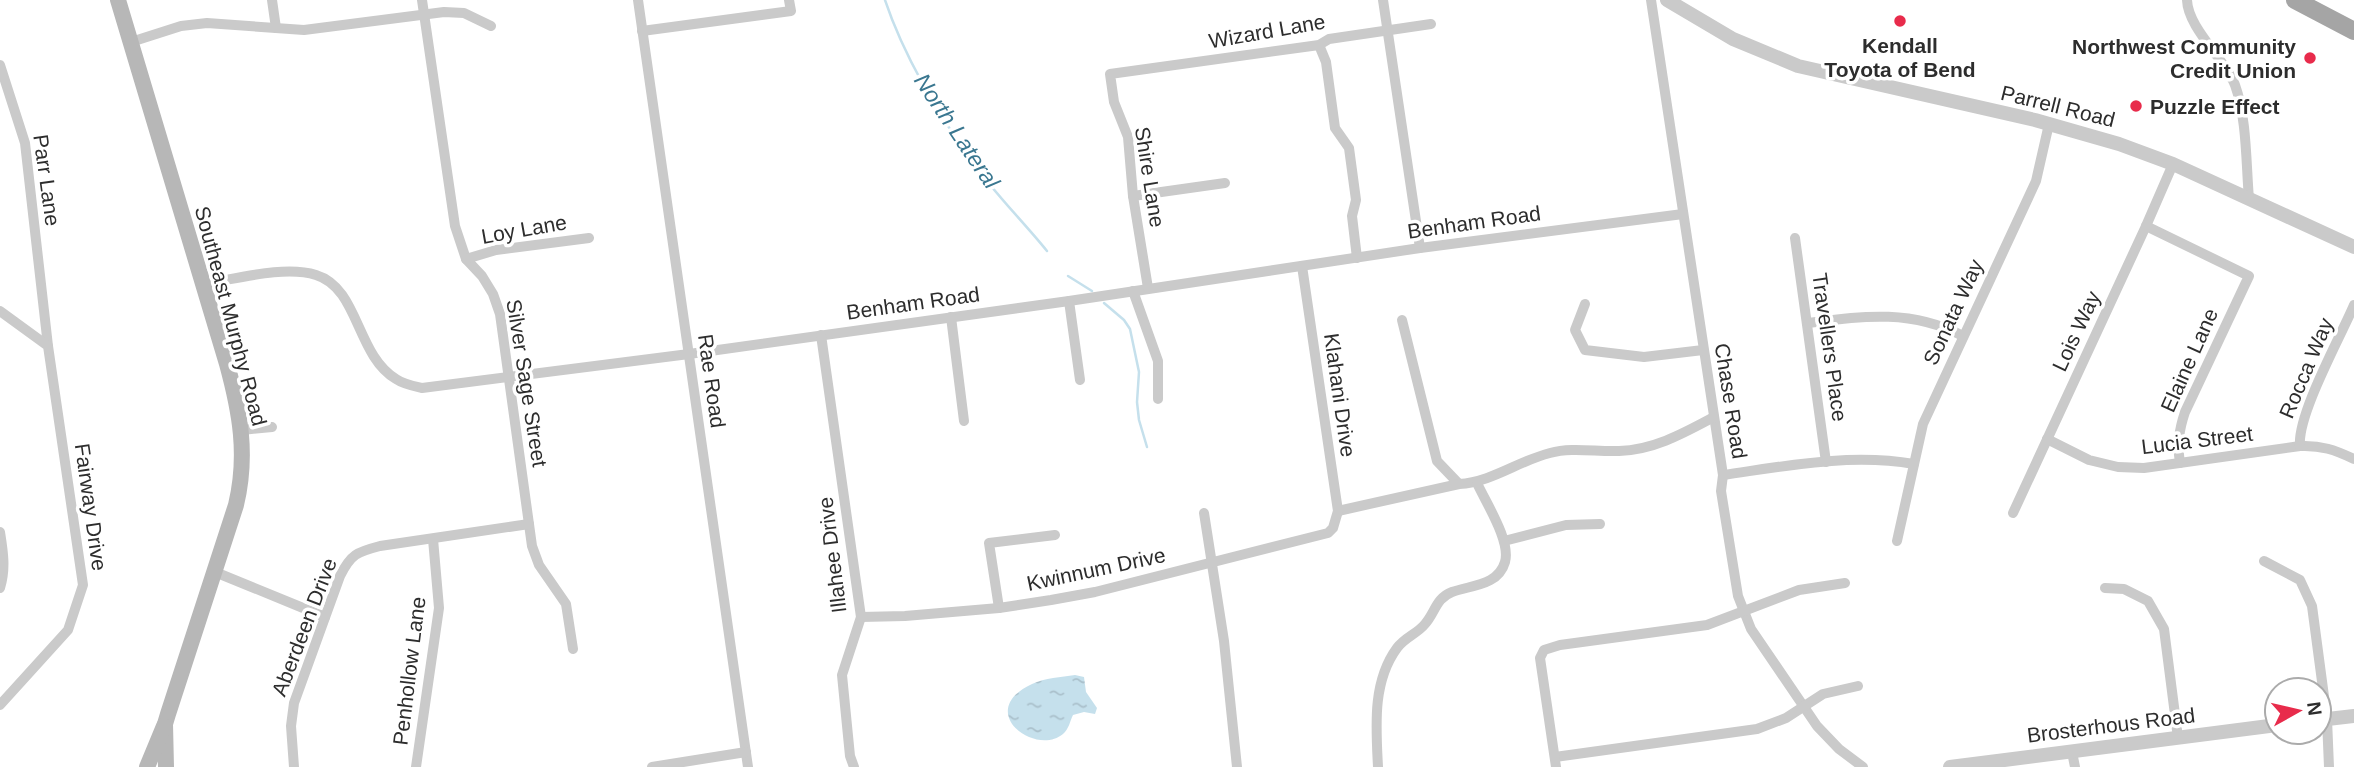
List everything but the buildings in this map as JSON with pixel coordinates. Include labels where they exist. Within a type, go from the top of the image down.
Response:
[{"type":"main road","name":"Southeast Murphy Road","points":[[118,0],[236,398],[242,430],[243,462],[239,492],[165,724],[147,767]]},
{"type":"main road","points":[[2295,0],[2354,31]]},
{"type":"main road","name":"Southeast Murphy Road","points":[[165,724],[166,767]]},
{"type":"street","points":[[272,0],[276,28]]},
{"type":"street","name":"Silver Sage Street","points":[[422,0],[455,226],[466,259],[494,294],[500,314],[532,546],[540,565],[566,604],[573,649]]},
{"type":"street","name":"Rae Road","points":[[638,0],[748,767]]},
{"type":"street","points":[[1383,0],[1420,248]]},
{"type":"street","name":"Chase Road","points":[[1651,0],[1723,475],[1721,491],[1738,596],[1751,629],[1803,706],[1839,749],[1863,767]]},
{"type":"street","name":"Parrell Road","points":[[1667,0],[1733,39],[1798,66],[2049,124],[2119,144],[2173,164],[2354,247]]},
{"type":"street","points":[[2187,0],[2196,23],[2235,85],[2241,111],[2249,199]]},
{"type":"street","points":[[642,31],[790,5]]},
{"type":"street","points":[[131,42],[181,26],[207,23],[304,30],[444,12],[464,13],[491,26]]},
{"type":"street","name":"Wizard Lane","points":[[1110,74],[1319,45],[1329,39],[1431,24]]},
{"type":"street","points":[[1319,45],[1326,62],[1335,128],[1349,148],[1356,200],[1352,216],[1357,258]]},
{"type":"street","name":"Parr Lane","points":[[0,65],[25,144],[48,346]]},
{"type":"street","name":"Shire Lane","points":[[1110,74],[1114,102],[1128,137],[1133,196],[1148,288]]},
{"type":"street","name":"Sonata Way","points":[[1897,541],[1923,424],[2036,181],[2049,124]]},
{"type":"street","name":"Lois Way","points":[[2013,513],[2147,226],[2173,164]]},
{"type":"street","points":[[1133,196],[1225,183]]},
{"type":"street","name":"Benham Road","points":[[203,284],[277,273],[301,272],[318,275],[337,286],[367,347],[380,367],[397,381],[422,388],[509,379],[1069,301],[1420,248],[1683,214]]},
{"type":"street","name":"Elaine Lane","points":[[2147,226],[2249,276],[2185,412],[2177,445],[2180,463]]},
{"type":"street","name":"Loy Lane","points":[[466,259],[496,250],[589,237]]},
{"type":"street","name":"Travellers Place","points":[[1795,238],[1826,462]]},
{"type":"street","name":"Klahani Drive","points":[[1302,266],[1338,511],[1333,528]]},
{"type":"street","points":[[1133,291],[1157,361],[1158,399]]},
{"type":"street","points":[[1069,301],[1080,380]]},
{"type":"street","points":[[1585,304],[1575,330],[1585,350],[1644,357],[1703,350]]},
{"type":"street","name":"Rocca Way","points":[[2301,446],[2299,433],[2305,414],[2354,306]]},
{"type":"street","points":[[0,312],[48,346]]},
{"type":"street","points":[[1808,323],[1868,315],[1901,317],[1931,322],[1963,336]]},
{"type":"street","points":[[951,317],[964,421]]},
{"type":"street","points":[[1402,320],[1437,461],[1459,484]]},
{"type":"street","name":"Illahee Drive","points":[[821,335],[861,617],[842,675],[850,756],[854,767]]},
{"type":"street","name":"Fairway Drive","points":[[1,703],[68,630],[83,585],[48,346]]},
{"type":"street","points":[[1338,511],[1459,484],[1477,483],[1538,456],[1556,452],[1620,451],[1659,444],[1714,417]]},
{"type":"street","points":[[242,430],[272,427]]},
{"type":"street","name":"Lucia Street","points":[[2047,439],[2090,460],[2118,467],[2144,468],[2320,445],[2354,459]]},
{"type":"street","points":[[1723,475],[1826,462],[1885,459],[1914,464]]},
{"type":"street","points":[[1378,767],[1376,723],[1379,694],[1396,649],[1426,624],[1440,599],[1451,592],[1482,585],[1504,565],[1504,541],[1477,483]]},
{"type":"street","points":[[1204,513],[1224,641],[1237,767]]},
{"type":"street","points":[[1902,519],[1915,522]]},
{"type":"street","name":"Aberdeen Drive","points":[[294,767],[291,726],[294,703],[348,559],[360,551],[529,524]]},
{"type":"street","points":[[1504,541],[1566,525],[1600,524]]},
{"type":"street","name":"Kwinnum Drive","points":[[861,617],[999,608],[1095,592],[1318,537],[1333,528]]},
{"type":"street","points":[[0,532],[3,579],[0,587]]},
{"type":"street","points":[[999,608],[989,543],[1055,535]]},
{"type":"street","name":"Penhollow Lane","points":[[416,767],[439,608],[433,539]]},
{"type":"street","points":[[2264,561],[2300,580],[2312,606],[2319,676]]},
{"type":"street","points":[[215,572],[325,617]]},
{"type":"street","points":[[1845,583],[1808,588],[1707,625],[1560,645],[1544,650],[1540,658],[1555,762],[1757,729],[1786,718],[1832,690],[1858,686]]},
{"type":"street","points":[[2105,588],[2124,589],[2148,601],[2164,629],[2178,738]]},
{"type":"street","points":[[2333,718],[2354,716]]},
{"type":"street","name":"Brosterhous Road","points":[[1950,767],[2263,727]]},
{"type":"street","points":[[2326,746],[2329,767]]},
{"type":"street","points":[[652,767],[746,752]]},
{"type":"street","points":[[2073,752],[2075,767]]},
{"type":"water","points":[[1075,675],[1084,677],[1086,692],[1097,708],[1095,714],[1084,712],[1073,715],[1065,732],[1051,740],[1038,740],[1015,728],[1009,718],[1008,706],[1016,695],[1037,682]]},
{"type":"waterway","name":"North Lateral","points":[[885,0],[911,62],[946,123],[989,183],[1047,251]]},
{"type":"waterway","name":"North Lateral","points":[[1068,276],[1092,291]]},
{"type":"waterway","name":"North Lateral","points":[[1104,303],[1124,320],[1130,329],[1139,372],[1139,420],[1147,447]]},
{"type":"place","name":"Kendall Toyota of Bend","points":[[1900,21]]},
{"type":"place","name":"Northwest Community Credit Union","points":[[2310,58]]},
{"type":"place","name":"Puzzle Effect","points":[[2136,106]]}]
